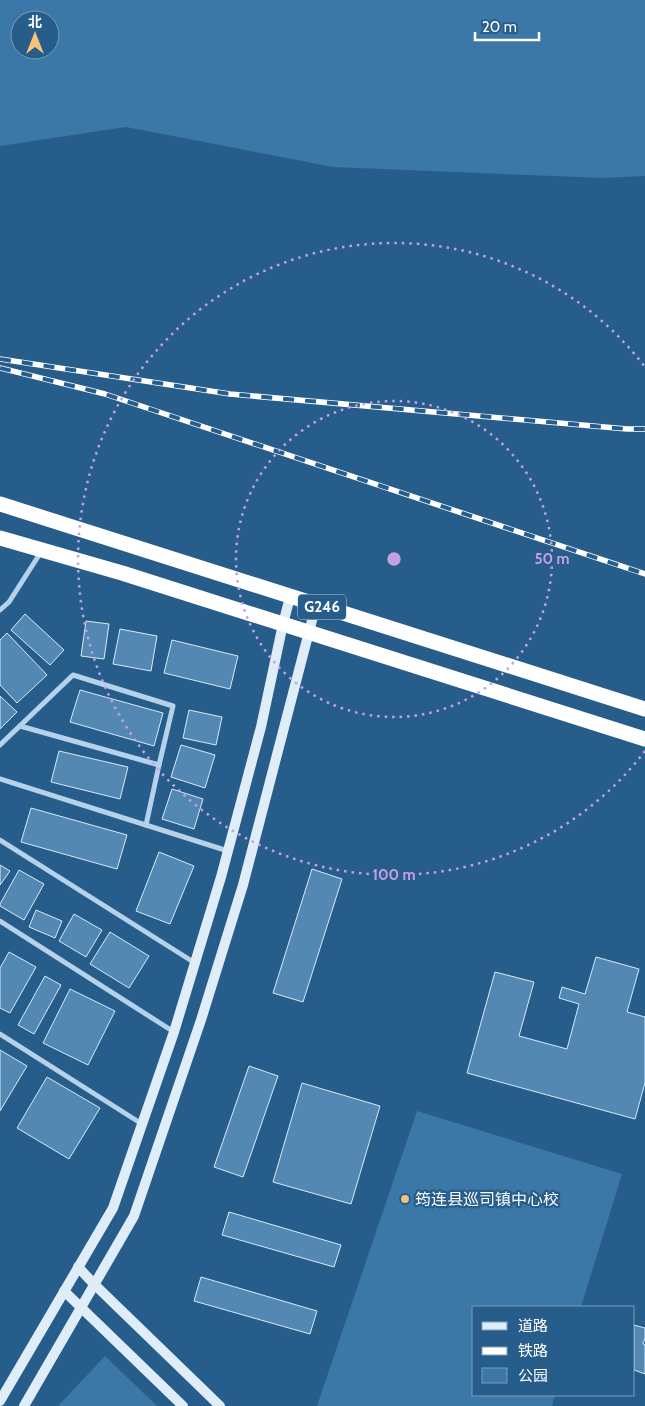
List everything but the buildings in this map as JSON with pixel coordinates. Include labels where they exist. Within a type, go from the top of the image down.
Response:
[{"type":"highway","name":"G246","points":[[0,504],[645,709]]},
{"type":"highway","name":"G246","points":[[0,538],[122,573],[645,739]]},
{"type":"main road","points":[[2,1398],[113,1208],[174,1032],[228,851],[261,727],[282,624],[290,597]]},
{"type":"main road","points":[[24,1406],[134,1216],[201,1020],[243,884],[316,605]]},
{"type":"main road","points":[[78,1267],[220,1406]]},
{"type":"main road","points":[[64,1291],[183,1406]]},
{"type":"street","points":[[0,610],[9,602],[42,550]]},
{"type":"street","points":[[0,746],[73,675],[173,706],[146,825]]},
{"type":"street","points":[[20,726],[159,765]]},
{"type":"street","points":[[0,780],[228,851]]},
{"type":"street","points":[[0,840],[195,964]]},
{"type":"street","points":[[0,921],[174,1032]]},
{"type":"street","points":[[0,1034],[142,1124]]},
{"type":"green space","points":[[0,0],[645,0],[645,176],[603,178],[333,167],[126,127],[0,146]]},
{"type":"green space","points":[[417,1111],[622,1174],[581,1306],[472,1306],[472,1396],[555,1396],[552,1406],[317,1406]]},
{"type":"green space","points":[[105,1356],[157,1406],[58,1406]]},
{"type":"railway","points":[[0,359],[230,394],[627,429],[645,429]]},
{"type":"railway","points":[[0,368],[105,394],[645,574]]},
{"type":"place","name":"筠连县巡司镇中心校","points":[[405,1199]]}]
